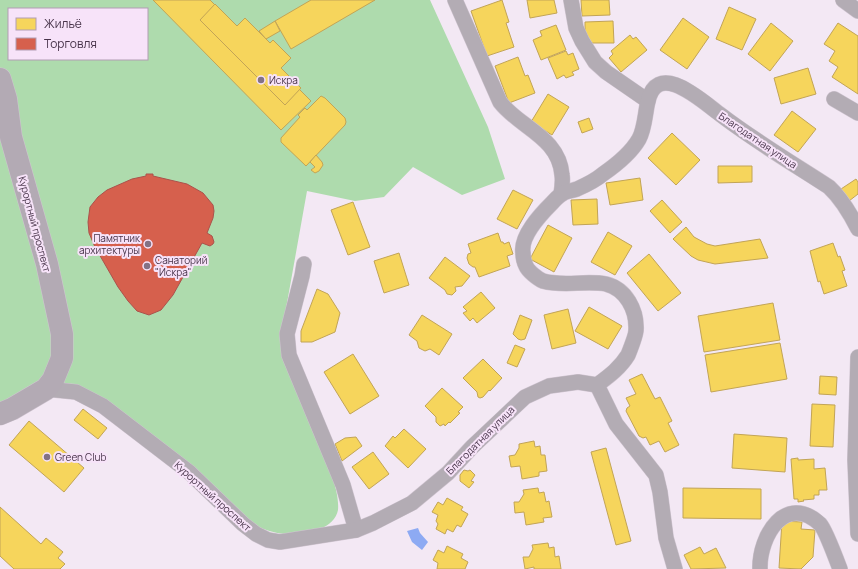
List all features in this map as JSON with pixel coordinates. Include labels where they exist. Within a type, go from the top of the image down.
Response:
[{"type":"street","points":[[455,0],[500,102],[507,111],[550,144],[555,153],[562,175],[561,194]]},
{"type":"street","points":[[570,0],[576,28],[595,62],[606,72],[648,101]]},
{"type":"street","points":[[843,0],[858,11]]},
{"type":"street","name":"Курортный проспект","points":[[0,79],[6,99],[11,137],[47,264],[62,334],[62,358],[53,380],[46,389],[12,409],[0,414]]},
{"type":"street","name":"Благодатная улица","points":[[373,523],[412,503],[442,478],[499,420],[525,397],[549,386],[578,382],[597,385],[616,370],[628,355],[637,331],[630,301],[621,291],[607,284],[585,282],[562,284],[541,280],[526,267],[522,251],[526,236],[538,217],[561,194],[579,188],[603,175],[633,149],[643,130],[650,92],[656,86],[670,82],[681,87],[702,101],[742,132],[829,187],[839,197],[850,212],[858,229]]},
{"type":"street","points":[[834,99],[858,113]]},
{"type":"street","points":[[304,264],[287,334],[289,355],[343,485],[356,530]]},
{"type":"street","points":[[858,356],[855,460],[858,534]]},
{"type":"street","points":[[597,385],[616,424],[656,475],[660,492],[666,538],[675,569]]},
{"type":"street","name":"Курортный проспект","points":[[46,389],[76,392],[103,406],[189,472],[243,524],[256,534],[268,540],[280,542],[356,530],[373,523]]},
{"type":"street","points":[[760,569],[759,560],[764,541],[772,527],[780,518],[792,513],[806,515],[822,525],[840,569]]},
{"type":"green space","name":"Санаторий \"Искра\"","points":[[0,0],[430,0],[488,127],[505,179],[462,195],[413,167],[384,197],[355,201],[307,191],[282,331],[333,476],[338,510],[330,523],[316,531],[299,534],[280,533],[256,527],[105,405],[50,387],[0,412]]},
{"type":"water","points":[[418,528],[420,533],[428,542],[422,550],[412,542],[407,531]]},
{"type":"building: Жильё","name":"Искра","points":[[153,0],[210,0],[311,101],[281,130]]},
{"type":"building: Жильё","points":[[311,0],[375,0],[291,49],[275,21]]},
{"type":"building: Жильё","points":[[502,0],[509,22],[506,23],[514,47],[487,56],[471,11]]},
{"type":"building: Жильё","points":[[527,0],[554,0],[557,13],[530,18]]},
{"type":"building: Жильё","points":[[581,0],[609,0],[610,15],[582,16]]},
{"type":"building: Жильё","points":[[215,4],[237,26],[245,18],[270,43],[273,40],[291,58],[281,68],[301,88],[285,105],[200,20]]},
{"type":"building: Жильё","points":[[729,7],[756,19],[742,50],[716,39]]},
{"type":"building: Жильё","points":[[683,18],[709,37],[687,69],[660,50]]},
{"type":"building: Жильё","points":[[275,21],[280,31],[266,39],[259,31]]},
{"type":"building: Жильё","points":[[613,21],[614,43],[585,43],[585,22]]},
{"type":"building: Жильё","points":[[771,23],[793,41],[770,71],[748,54]]},
{"type":"building: Жильё","points":[[838,23],[858,36],[858,94],[832,77],[838,67],[829,61],[835,51],[824,44]]},
{"type":"building: Жильё","points":[[556,25],[566,50],[541,60],[533,40],[542,36],[540,31]]},
{"type":"building: Жильё","points":[[630,35],[633,39],[636,37],[647,50],[621,72],[609,58],[613,54],[611,51]]},
{"type":"building: Жильё","points":[[566,51],[568,55],[573,53],[579,69],[572,72],[574,75],[566,78],[564,75],[557,79],[548,58]]},
{"type":"building: Жильё","points":[[518,57],[525,76],[528,75],[535,93],[509,103],[495,66]]},
{"type":"building: Жильё","points":[[808,68],[816,94],[781,104],[774,78]]},
{"type":"building: Жильё","points":[[548,94],[569,107],[552,135],[531,122]]},
{"type":"building: Жильё","points":[[321,96],[325,98],[345,118],[346,122],[345,125],[306,166],[281,142],[281,138],[300,117],[298,115],[305,108],[307,110]]},
{"type":"building: Жильё","points":[[792,111],[816,129],[798,152],[774,135]]},
{"type":"building: Жильё","points":[[589,118],[593,129],[582,133],[578,122]]},
{"type":"building: Жильё","points":[[672,133],[700,160],[676,185],[648,158]]},
{"type":"building: Жильё","points":[[316,155],[323,165],[319,171],[315,173],[311,170],[315,167],[310,162]]},
{"type":"building: Жильё","points":[[718,166],[752,166],[752,182],[718,183]]},
{"type":"building: Жильё","points":[[640,178],[643,200],[610,205],[606,183]]},
{"type":"building: Жильё","points":[[856,179],[858,182],[858,194],[849,201],[841,189]]},
{"type":"building: Жильё","points":[[513,190],[533,200],[517,229],[497,219]]},
{"type":"building: Жильё","points":[[597,199],[598,224],[573,225],[571,200]]},
{"type":"building: Жильё","points":[[662,200],[682,222],[670,233],[650,211]]},
{"type":"building: Жильё","points":[[353,202],[370,247],[348,255],[331,210]]},
{"type":"building: Жильё","points":[[548,225],[572,238],[554,272],[530,259]]},
{"type":"building: Жильё","points":[[686,227],[694,237],[707,244],[715,246],[760,239],[768,258],[715,264],[698,260],[691,256],[673,239]]},
{"type":"building: Жильё","points":[[608,232],[632,246],[615,275],[591,262]]},
{"type":"building: Жильё","points":[[498,233],[501,242],[504,244],[509,242],[513,254],[507,256],[510,266],[479,277],[475,267],[469,264],[467,258],[468,254],[471,253],[468,244]]},
{"type":"building: Жильё","points":[[833,243],[845,270],[842,271],[847,286],[824,294],[820,281],[818,282],[810,251]]},
{"type":"building: Жильё","points":[[399,253],[409,285],[384,293],[374,261]]},
{"type":"building: Жильё","points":[[649,254],[681,293],[658,311],[627,273]]},
{"type":"building: Жильё","points":[[445,257],[470,276],[462,286],[455,287],[456,291],[452,295],[447,294],[445,290],[429,278]]},
{"type":"building: Жильё","points":[[317,289],[328,294],[340,313],[335,332],[312,342],[301,342],[301,331]]},
{"type":"building: Жильё","points":[[481,292],[495,308],[477,323],[473,318],[470,321],[463,313],[467,311],[463,307]]},
{"type":"building: Жильё","points":[[773,303],[780,340],[704,352],[698,316]]},
{"type":"building: Жильё","points":[[589,307],[622,326],[608,349],[575,331]]},
{"type":"building: Жильё","points":[[568,309],[576,343],[552,349],[544,315]]},
{"type":"building: Жильё","points":[[422,315],[452,334],[439,355],[430,349],[425,351],[419,348],[417,341],[409,335]]},
{"type":"building: Жильё","points":[[520,315],[532,320],[525,339],[521,340],[513,334]]},
{"type":"building: Жильё","points":[[780,343],[787,379],[711,392],[705,355]]},
{"type":"building: Жильё","points":[[515,345],[525,349],[517,367],[507,363]]},
{"type":"building: Жильё","points":[[353,354],[379,396],[350,414],[324,372]]},
{"type":"building: Жильё","points":[[483,359],[502,378],[490,391],[489,390],[483,397],[480,398],[478,397],[477,392],[463,378]]},
{"type":"building: Жильё","points":[[642,374],[655,399],[660,397],[672,421],[668,423],[679,445],[665,452],[659,441],[650,445],[646,437],[643,438],[639,436],[626,411],[630,406],[626,398],[636,394],[629,380]]},
{"type":"building: Жильё","points":[[820,376],[837,377],[836,395],[819,394]]},
{"type":"building: Жильё","points":[[442,388],[463,407],[458,412],[460,413],[445,426],[444,424],[440,426],[436,422],[436,417],[425,406]]},
{"type":"building: Жильё","points":[[812,404],[835,405],[833,447],[810,446]]},
{"type":"building: Жильё","points":[[83,409],[107,428],[98,439],[74,420]]},
{"type":"building: Жильё","name":"Green Club","points":[[29,421],[84,468],[64,492],[9,445]]},
{"type":"building: Жильё","points":[[404,429],[426,449],[408,468],[385,446],[393,436],[395,438]]},
{"type":"building: Жильё","points":[[734,434],[787,438],[785,472],[732,468]]},
{"type":"building: Жильё","points":[[356,437],[362,446],[342,461],[335,444],[345,438]]},
{"type":"building: Жильё","points":[[534,441],[535,447],[540,446],[541,455],[545,455],[547,471],[539,472],[539,476],[522,479],[520,466],[511,467],[509,456],[515,455],[519,448],[519,444]]},
{"type":"building: Жильё","points":[[606,448],[631,541],[616,545],[591,452]]},
{"type":"building: Жильё","points":[[373,452],[389,474],[369,489],[352,467]]},
{"type":"building: Жильё","points":[[798,458],[798,460],[814,459],[814,469],[825,468],[827,490],[819,490],[819,495],[814,495],[814,499],[798,502],[798,499],[794,499],[791,459]]},
{"type":"building: Жильё","points":[[464,470],[470,470],[475,475],[471,481],[474,482],[469,488],[460,481],[460,475]]},
{"type":"building: Жильё","points":[[538,488],[539,493],[544,492],[546,502],[549,501],[552,517],[543,518],[544,522],[526,525],[524,512],[515,513],[514,502],[519,502],[524,494],[523,490]]},
{"type":"building: Жильё","points":[[683,488],[761,489],[761,519],[683,518]]},
{"type":"building: Жильё","points":[[447,498],[463,507],[461,510],[468,514],[461,527],[457,525],[453,532],[447,529],[445,534],[436,529],[438,524],[436,521],[438,515],[432,512],[438,502],[443,505]]},
{"type":"building: Жильё","points":[[0,507],[41,544],[46,538],[63,552],[58,558],[65,564],[60,569],[14,569],[0,556]]},
{"type":"building: Жильё","points":[[782,521],[802,522],[801,529],[815,530],[813,557],[801,569],[779,568]]},
{"type":"building: Жильё","points":[[548,543],[549,548],[554,547],[555,557],[559,556],[561,569],[534,569],[534,567],[525,569],[523,557],[529,557],[533,549],[532,545]]},
{"type":"building: Жильё","points":[[447,546],[463,554],[461,558],[468,562],[465,569],[437,569],[438,563],[433,560],[438,550],[444,553]]},
{"type":"building: Жильё","points":[[700,547],[704,554],[716,548],[726,568],[691,569],[684,555]]},
{"type":"building: Торговля","name":"Памятник архитектуры","points":[[146,174],[153,174],[153,176],[187,184],[203,193],[213,205],[214,211],[207,233],[212,236],[214,242],[213,244],[210,246],[202,243],[173,295],[161,310],[149,315],[137,311],[118,287],[95,247],[89,233],[88,222],[90,207],[98,197],[107,190],[132,179],[146,176]]},
{"type":"place","name":"Искра","points":[[261,80]]},
{"type":"place","name":"Памятник архитектуры","points":[[148,244]]},
{"type":"place","name":"Санаторий \"Искра\"","points":[[147,266]]},
{"type":"place","name":"Green Club","points":[[47,457]]}]
